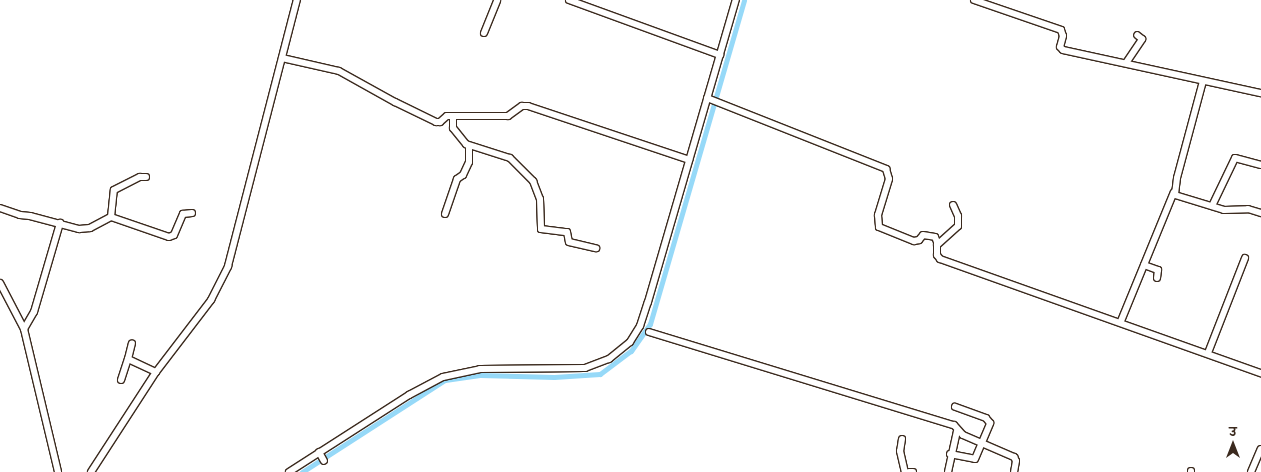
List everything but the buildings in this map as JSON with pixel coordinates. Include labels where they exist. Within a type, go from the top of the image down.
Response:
[{"type":"street","points":[[91,472],[156,372],[211,300],[228,266],[297,0]]},
{"type":"street","points":[[484,33],[497,0]]},
{"type":"street","points":[[569,0],[720,55]]},
{"type":"street","points":[[290,472],[321,456],[421,387],[443,377],[480,369],[585,368],[609,360],[623,349],[635,335],[643,320],[689,160],[712,100],[720,55],[736,0]]},
{"type":"street","points":[[974,0],[1061,30],[1063,50],[1261,93]]},
{"type":"street","points":[[1126,63],[1142,39],[1137,35]]},
{"type":"street","points":[[282,58],[339,71],[394,102],[436,122],[440,122],[447,116],[508,116],[522,106],[528,106],[689,160]]},
{"type":"street","points":[[1121,322],[1174,192],[1203,81]]},
{"type":"street","points":[[712,100],[886,169],[889,179],[878,215],[878,227],[914,241],[923,235],[931,236],[937,240],[937,254],[940,259],[1121,322],[1261,373]]},
{"type":"street","points":[[453,116],[453,128],[469,146],[496,152],[518,163],[538,191],[541,229],[567,232],[570,242],[596,248]]},
{"type":"street","points":[[446,214],[457,179],[463,175],[469,162],[469,146]]},
{"type":"street","points":[[1212,206],[1235,158],[1261,165]]},
{"type":"street","points":[[0,208],[20,215],[87,229],[107,221],[111,217],[114,190],[140,177],[146,177]]},
{"type":"street","points":[[1174,192],[1179,198],[1228,211],[1247,209],[1261,213]]},
{"type":"street","points":[[938,245],[958,226],[958,216],[953,205]]},
{"type":"street","points":[[111,217],[169,237],[174,234],[183,214],[192,213]]},
{"type":"street","points":[[24,329],[34,312],[60,223]]},
{"type":"street","points":[[1208,353],[1245,258]]},
{"type":"street","points":[[1144,265],[1158,270],[1157,278]]},
{"type":"street","points":[[0,283],[24,329],[58,472]]},
{"type":"street","points":[[649,332],[954,425],[957,431],[1014,457],[1016,461],[1014,472]]},
{"type":"street","points":[[121,380],[132,343]]},
{"type":"street","points":[[128,359],[156,372]]},
{"type":"street","points":[[950,454],[975,459],[989,428],[989,420],[955,407]]},
{"type":"street","points":[[948,472],[950,454],[957,431]]},
{"type":"street","points":[[902,439],[900,451],[905,472]]},
{"type":"street","points":[[1251,472],[1261,449]]},
{"type":"waterway","points":[[302,472],[445,380],[480,375],[554,377],[600,374],[631,351],[650,324],[744,0]]}]
